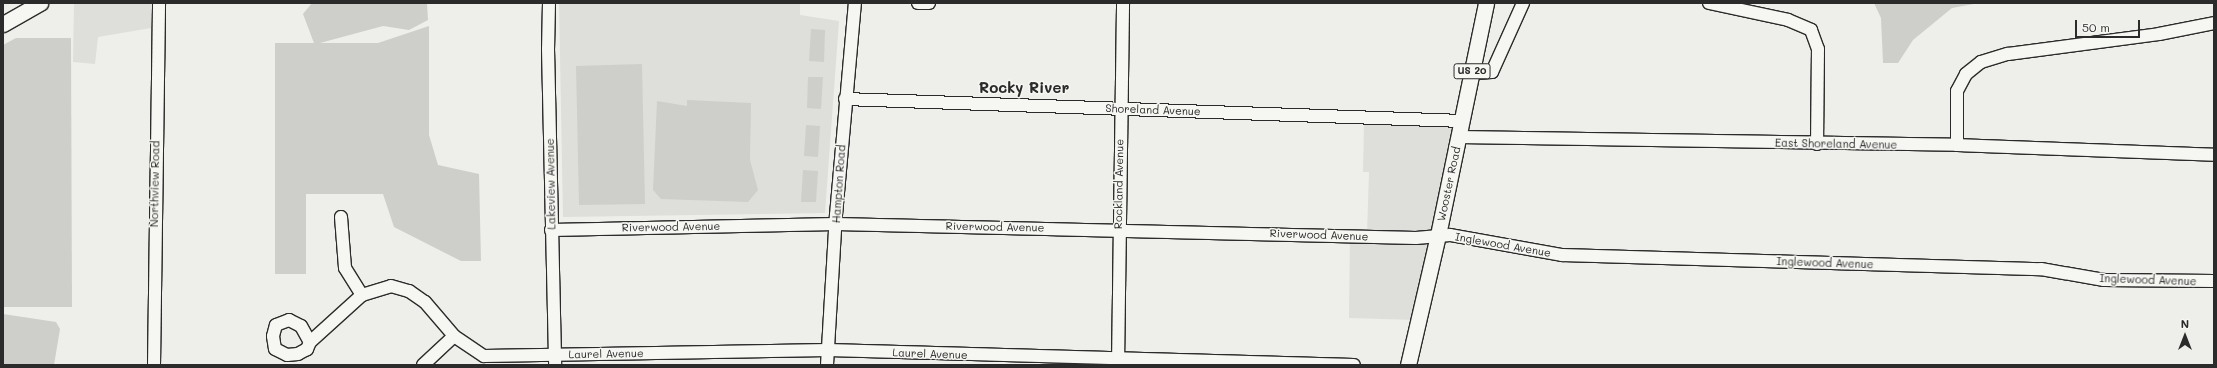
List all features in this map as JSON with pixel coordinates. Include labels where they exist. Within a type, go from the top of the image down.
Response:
[{"type":"main road","points":[[3,24],[40,3]]},
{"type":"main road","name":"Wooster Road","points":[[1408,365],[1438,235],[1486,3]]},
{"type":"street","name":"Northview Road","points":[[154,365],[159,3]]},
{"type":"street","name":"Lakeview Avenue","points":[[549,3],[551,230],[555,360]]},
{"type":"street","name":"Hampton Road","points":[[827,365],[836,224],[855,3]]},
{"type":"street","points":[[918,3],[929,3]]},
{"type":"street","name":"Rockland Avenue","points":[[1118,363],[1118,230],[1123,3]]},
{"type":"street","points":[[1471,73],[1492,72],[1523,3]]},
{"type":"street","points":[[1709,3],[1788,20],[1811,30],[1818,49],[1817,144]]},
{"type":"street","points":[[1957,144],[1957,91],[1966,74],[1981,62],[2008,54],[2159,34],[2214,23]]},
{"type":"street","name":"Shoreland Avenue","points":[[846,98],[1462,121]]},
{"type":"street","name":"East Shoreland Avenue","points":[[1459,136],[1817,144],[1957,144],[2214,155]]},
{"type":"street","points":[[310,342],[362,294],[345,268],[341,217]]},
{"type":"street","name":"Riverwood Avenue","points":[[551,230],[836,224],[1416,238],[1438,235]]},
{"type":"street","name":"Inglewood Avenue","points":[[1438,235],[1459,236],[1562,255],[2041,269],[2104,280],[2214,281]]},
{"type":"street","name":"Laurel Avenue","points":[[362,294],[391,286],[409,291],[425,302],[454,336],[484,356],[555,360],[828,350],[1118,363],[1354,365]]},
{"type":"street","points":[[430,363],[454,336]]},
{"type":"shaded area","points":[[74,3],[152,3],[151,28],[98,37],[95,64],[73,62]]},
{"type":"shaded area","points":[[312,3],[427,3],[428,20],[409,30],[383,26],[320,43],[378,43],[429,26],[429,135],[438,165],[479,174],[481,261],[461,261],[394,227],[383,194],[306,194],[306,274],[275,274],[275,43],[314,43],[303,14]]},
{"type":"shaded area","points":[[559,3],[800,3],[800,15],[839,21],[825,213],[563,217]]},
{"type":"shaded area","points":[[1874,3],[1979,3],[1952,8],[1913,40],[1898,63],[1883,63],[1881,18]]},
{"type":"shaded area","points":[[811,29],[825,30],[824,62],[809,61]]},
{"type":"shaded area","points":[[16,38],[71,38],[72,307],[3,307],[3,45]]},
{"type":"shaded area","points":[[642,64],[645,204],[579,205],[576,66]]},
{"type":"shaded area","points":[[808,77],[823,77],[821,109],[807,108]]},
{"type":"shaded area","points":[[687,100],[751,103],[750,160],[758,190],[748,202],[661,199],[653,190],[657,101],[687,106]]},
{"type":"shaded area","points":[[1364,122],[1458,125],[1416,320],[1349,318],[1350,233],[1367,234],[1369,172],[1363,172]]},
{"type":"shaded area","points":[[806,125],[820,126],[818,157],[804,156]]},
{"type":"shaded area","points":[[803,170],[818,171],[816,202],[801,202]]},
{"type":"shaded area","points":[[3,314],[56,322],[60,329],[54,365],[3,365]]},
{"type":"district","name":"Rocky River","points":[[1024,88]]}]
